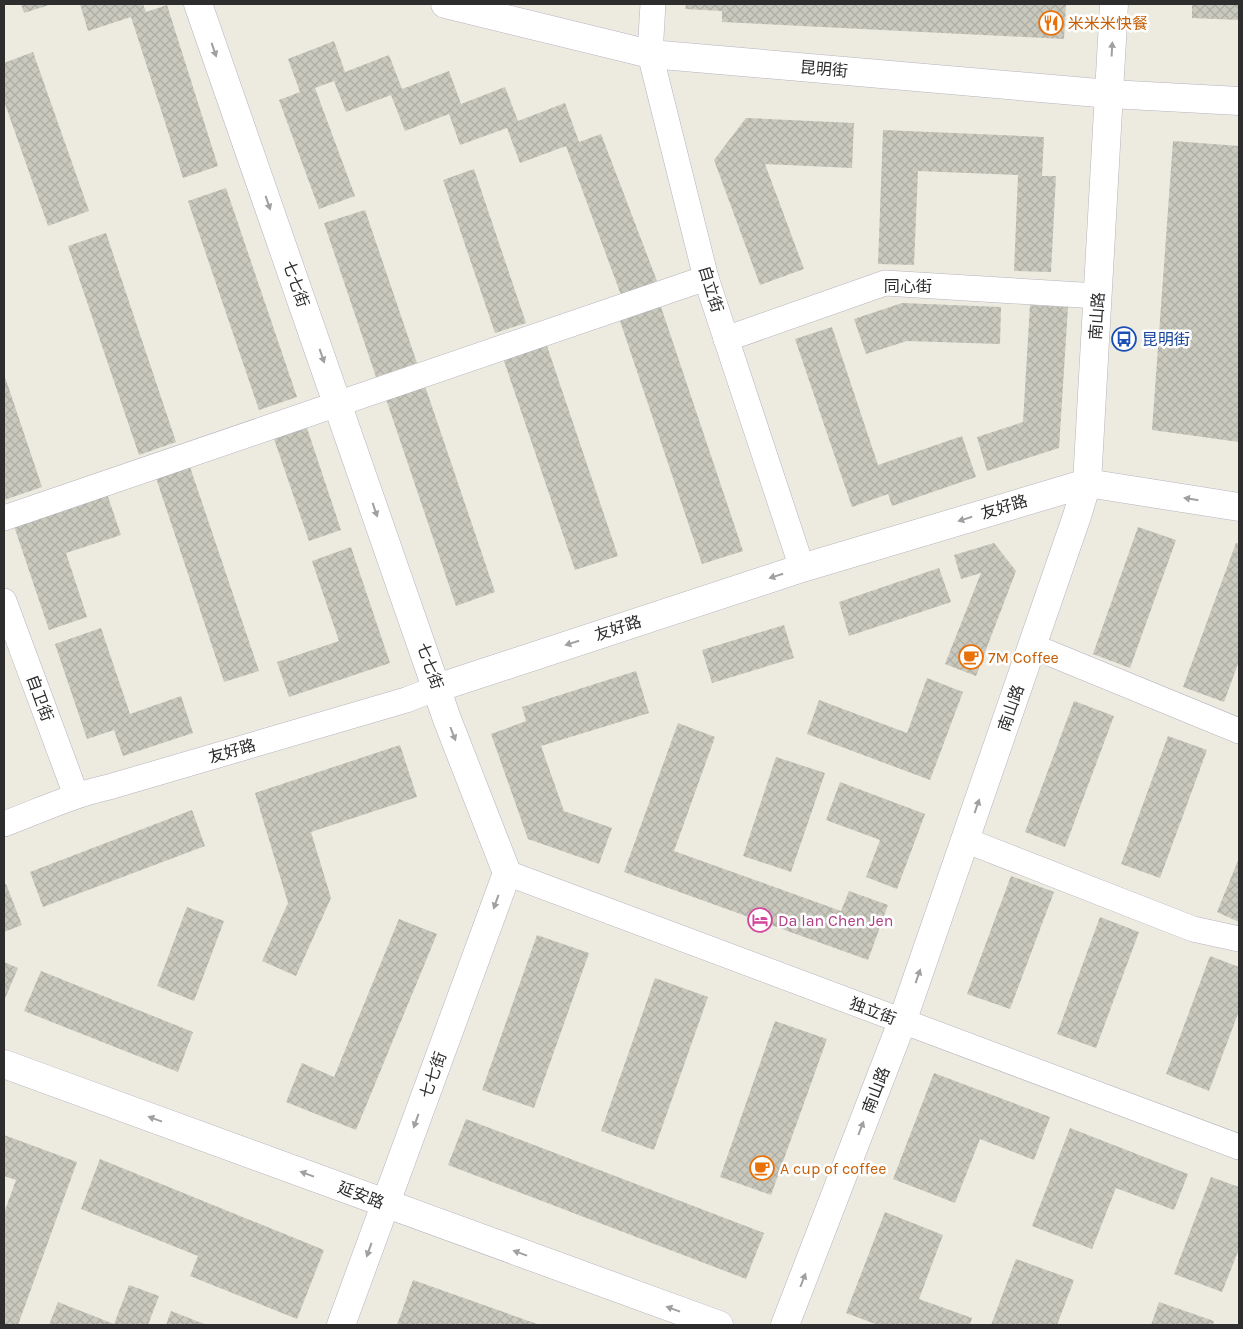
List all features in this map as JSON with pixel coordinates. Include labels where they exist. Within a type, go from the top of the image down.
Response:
[{"type":"main road","name":"七七街","points":[[198,4],[437,688],[507,874],[341,1325]]},
{"type":"main road","name":"昆明街","points":[[445,4],[650,54],[1110,94],[1239,101]]},
{"type":"main road","name":"南山路","points":[[785,1325],[902,1022],[1087,483],[1114,4]]},
{"type":"main road","name":"友好路","points":[[437,688],[802,568],[1087,483],[1239,506]]},
{"type":"main road","name":"延安路","points":[[4,1064],[719,1325]]},
{"type":"street","name":"自立街","points":[[653,4],[650,54],[706,278],[802,568]]},
{"type":"street","points":[[4,518],[706,278]]},
{"type":"street","name":"同心街","points":[[726,339],[885,283],[1098,296]]},
{"type":"street","name":"自卫街","points":[[4,600],[76,795]]},
{"type":"street","points":[[1032,646],[1239,731]]},
{"type":"street","name":"友好路","points":[[4,824],[48,808],[76,795],[406,700],[437,688]]},
{"type":"street","points":[[965,840],[1193,929],[1239,939]]},
{"type":"street","name":"独立街","points":[[507,874],[1239,1147]]},
{"type":"building","points":[[21,4],[52,4],[24,13]]},
{"type":"building","points":[[80,4],[143,4],[146,12],[167,5],[218,166],[183,178],[131,17],[88,31]]},
{"type":"building","points":[[686,4],[1066,4],[1064,39],[722,22],[722,11],[685,9]]},
{"type":"building","points":[[1192,4],[1239,4],[1239,20],[1192,18]]},
{"type":"building","points":[[334,41],[345,72],[389,55],[402,89],[449,71],[461,104],[505,87],[518,121],[565,103],[579,142],[601,134],[657,281],[621,295],[566,146],[520,163],[507,128],[460,145],[449,114],[405,131],[391,95],[346,112],[334,81],[315,88],[355,196],[319,209],[279,100],[300,92],[288,59]]},
{"type":"building","points":[[33,52],[89,211],[48,226],[4,101],[4,63]]},
{"type":"building","points":[[746,118],[854,123],[852,168],[765,164],[804,269],[760,285],[714,160]]},
{"type":"building","points":[[883,130],[1044,137],[1042,176],[1056,176],[1051,272],[1014,271],[1018,175],[918,171],[914,265],[878,264]]},
{"type":"building","points":[[1173,141],[1239,146],[1239,442],[1152,430]]},
{"type":"building","points":[[474,169],[526,323],[495,333],[443,180]]},
{"type":"building","points":[[226,188],[297,397],[259,410],[188,201]]},
{"type":"building","points":[[365,210],[417,363],[376,377],[324,223]]},
{"type":"building","points":[[106,233],[176,442],[139,455],[68,246]]},
{"type":"building","points":[[902,303],[1001,307],[1000,344],[907,341],[866,354],[854,319]]},
{"type":"building","points":[[660,304],[743,551],[702,564],[619,318]]},
{"type":"building","points":[[1030,305],[1068,307],[1059,448],[987,471],[977,437],[1023,422]]},
{"type":"building","points":[[832,327],[878,465],[962,436],[976,477],[892,506],[888,494],[852,507],[795,339]]},
{"type":"building","points":[[546,343],[618,556],[575,570],[503,358]]},
{"type":"building","points":[[4,374],[42,487],[4,500]]},
{"type":"building","points":[[424,383],[495,592],[456,606],[385,396]]},
{"type":"building","points":[[306,425],[341,530],[309,541],[273,436]]},
{"type":"building","points":[[189,464],[259,671],[224,682],[155,475]]},
{"type":"building","points":[[106,491],[121,535],[66,553],[87,617],[49,630],[13,523]]},
{"type":"building","points":[[1138,527],[1176,540],[1130,668],[1093,654]]},
{"type":"building","points":[[994,543],[1016,571],[976,676],[945,664],[981,573],[961,579],[954,555]]},
{"type":"building","points":[[1236,543],[1239,544],[1239,661],[1224,702],[1183,687]]},
{"type":"building","points":[[351,547],[390,663],[289,697],[277,662],[339,641],[312,561]]},
{"type":"building","points":[[939,568],[951,602],[849,636],[839,602]]},
{"type":"building","points":[[784,625],[794,658],[712,683],[702,650]]},
{"type":"building","points":[[101,628],[130,714],[181,696],[193,733],[123,756],[114,730],[87,739],[55,644]]},
{"type":"building","points":[[636,671],[649,713],[541,746],[564,811],[612,828],[599,864],[528,839],[491,734],[526,721],[522,707]]},
{"type":"building","points":[[927,678],[963,692],[930,780],[807,734],[819,700],[907,733]]},
{"type":"building","points":[[1074,701],[1114,716],[1065,847],[1025,832]]},
{"type":"building","points":[[678,723],[715,737],[674,851],[841,911],[849,891],[888,905],[868,960],[624,872]]},
{"type":"building","points":[[1168,736],[1207,750],[1160,878],[1121,864]]},
{"type":"building","points":[[400,745],[417,797],[311,832],[331,898],[296,976],[262,961],[288,903],[255,793]]},
{"type":"building","points":[[776,757],[825,773],[791,872],[743,856]]},
{"type":"building","points":[[840,782],[925,814],[897,889],[866,877],[880,840],[826,820]]},
{"type":"building","points":[[192,810],[205,846],[43,907],[30,872]]},
{"type":"building","points":[[1239,858],[1239,922],[1217,912]]},
{"type":"building","points":[[1011,876],[1054,892],[1010,1009],[967,994]]},
{"type":"building","points":[[6,884],[22,925],[4,932],[4,885]]},
{"type":"building","points":[[187,907],[224,921],[194,1001],[157,986]]},
{"type":"building","points":[[1100,917],[1139,932],[1096,1048],[1057,1034]]},
{"type":"building","points":[[399,919],[437,934],[356,1130],[286,1102],[302,1063],[334,1077]]},
{"type":"building","points":[[537,935],[589,953],[534,1108],[482,1090]]},
{"type":"building","points":[[1210,956],[1239,967],[1239,1011],[1209,1091],[1166,1074]]},
{"type":"building","points":[[4,962],[18,968],[4,1001]]},
{"type":"building","points":[[41,971],[193,1032],[178,1072],[24,1011]]},
{"type":"building","points":[[655,978],[708,997],[654,1150],[601,1131]]},
{"type":"building","points":[[775,1021],[827,1039],[771,1195],[720,1177]]},
{"type":"building","points":[[934,1073],[1050,1117],[1034,1160],[980,1139],[955,1203],[893,1179]]},
{"type":"building","points":[[466,1119],[764,1233],[746,1279],[448,1165]]},
{"type":"building","points":[[1070,1128],[1188,1174],[1174,1210],[1116,1188],[1092,1249],[1032,1226]]},
{"type":"building","points":[[4,1135],[77,1162],[18,1325],[4,1325],[4,1213],[16,1180],[4,1176]]},
{"type":"building","points":[[100,1159],[324,1250],[297,1319],[190,1276],[198,1256],[81,1209]]},
{"type":"building","points":[[1211,1177],[1239,1187],[1239,1249],[1222,1292],[1174,1274]]},
{"type":"building","points":[[885,1212],[943,1235],[919,1299],[972,1318],[970,1325],[878,1325],[846,1313]]},
{"type":"building","points":[[1016,1259],[1074,1280],[1057,1325],[991,1325]]},
{"type":"building","points":[[413,1280],[540,1325],[397,1325]]},
{"type":"building","points":[[129,1285],[159,1296],[148,1325],[49,1325],[58,1302],[114,1324]]},
{"type":"building","points":[[1159,1302],[1214,1321],[1213,1325],[1151,1325]]},
{"type":"building","points":[[171,1311],[207,1325],[166,1325]]},
{"type":"place","name":"米米米快餐","points":[[1051,23]]},
{"type":"place","name":"昆明街","points":[[1124,339]]},
{"type":"place","name":"7M Coffee","points":[[971,657]]},
{"type":"place","name":"Da lan Chen Jen","points":[[760,920]]},
{"type":"place","name":"A cup of coffee","points":[[762,1168]]}]
